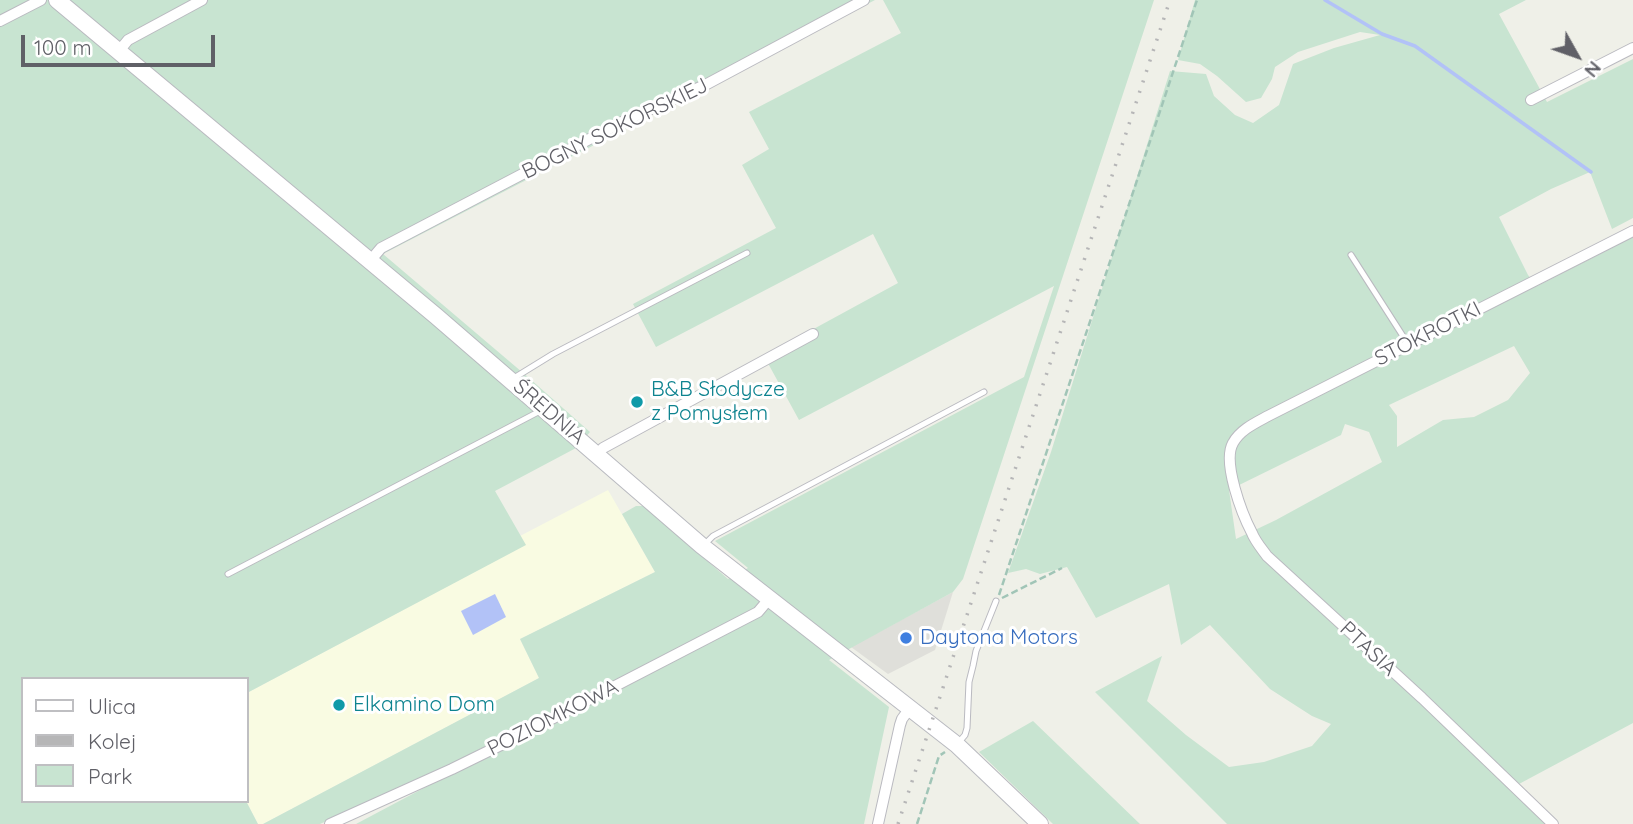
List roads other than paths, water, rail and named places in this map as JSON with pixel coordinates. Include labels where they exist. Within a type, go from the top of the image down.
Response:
[{"type":"street","points":[[0,21],[41,0]]},
{"type":"street","name":"ŚREDNIA","points":[[57,0],[512,380],[702,546],[957,745],[1040,824]]},
{"type":"street","points":[[119,51],[128,40],[202,0]]},
{"type":"street","name":"BOGNY SOKORSKIEJ","points":[[370,261],[381,248],[622,122],[707,84],[864,0]]},
{"type":"street","points":[[1531,100],[1633,48]]},
{"type":"street","name":"STOKROTKI","points":[[1230,447],[1240,432],[1268,416],[1633,231]]},
{"type":"street","points":[[597,454],[603,448],[813,334]]},
{"type":"street","name":"PTASIA","points":[[1230,447],[1229,461],[1239,502],[1252,535],[1267,556],[1422,698],[1553,824]]},
{"type":"street","name":"POZIOMKOWA","points":[[330,824],[507,742],[758,612],[769,599]]},
{"type":"street","points":[[878,824],[900,725],[910,708]]},
{"type":"lane","points":[[512,380],[553,354],[747,253]]},
{"type":"lane","points":[[1351,255],[1408,344]]},
{"type":"lane","points":[[702,546],[713,536],[984,392]]},
{"type":"lane","points":[[228,574],[544,408]]},
{"type":"lane","points":[[957,745],[965,736],[967,728],[969,682],[976,651],[996,601]]},
{"type":"water","points":[[495,594],[506,617],[473,635],[461,611]]},
{"type":"waterway","points":[[1325,0],[1382,34],[1415,46],[1591,172]]},
{"type":"railway","points":[[898,824],[1170,0]]},
{"type":"place","name":"B&B Słodycze z Pomysłem","points":[[637,402]]},
{"type":"place","name":"Daytona Motors","points":[[906,638]]},
{"type":"place","name":"Elkamino Dom","points":[[339,705]]}]
